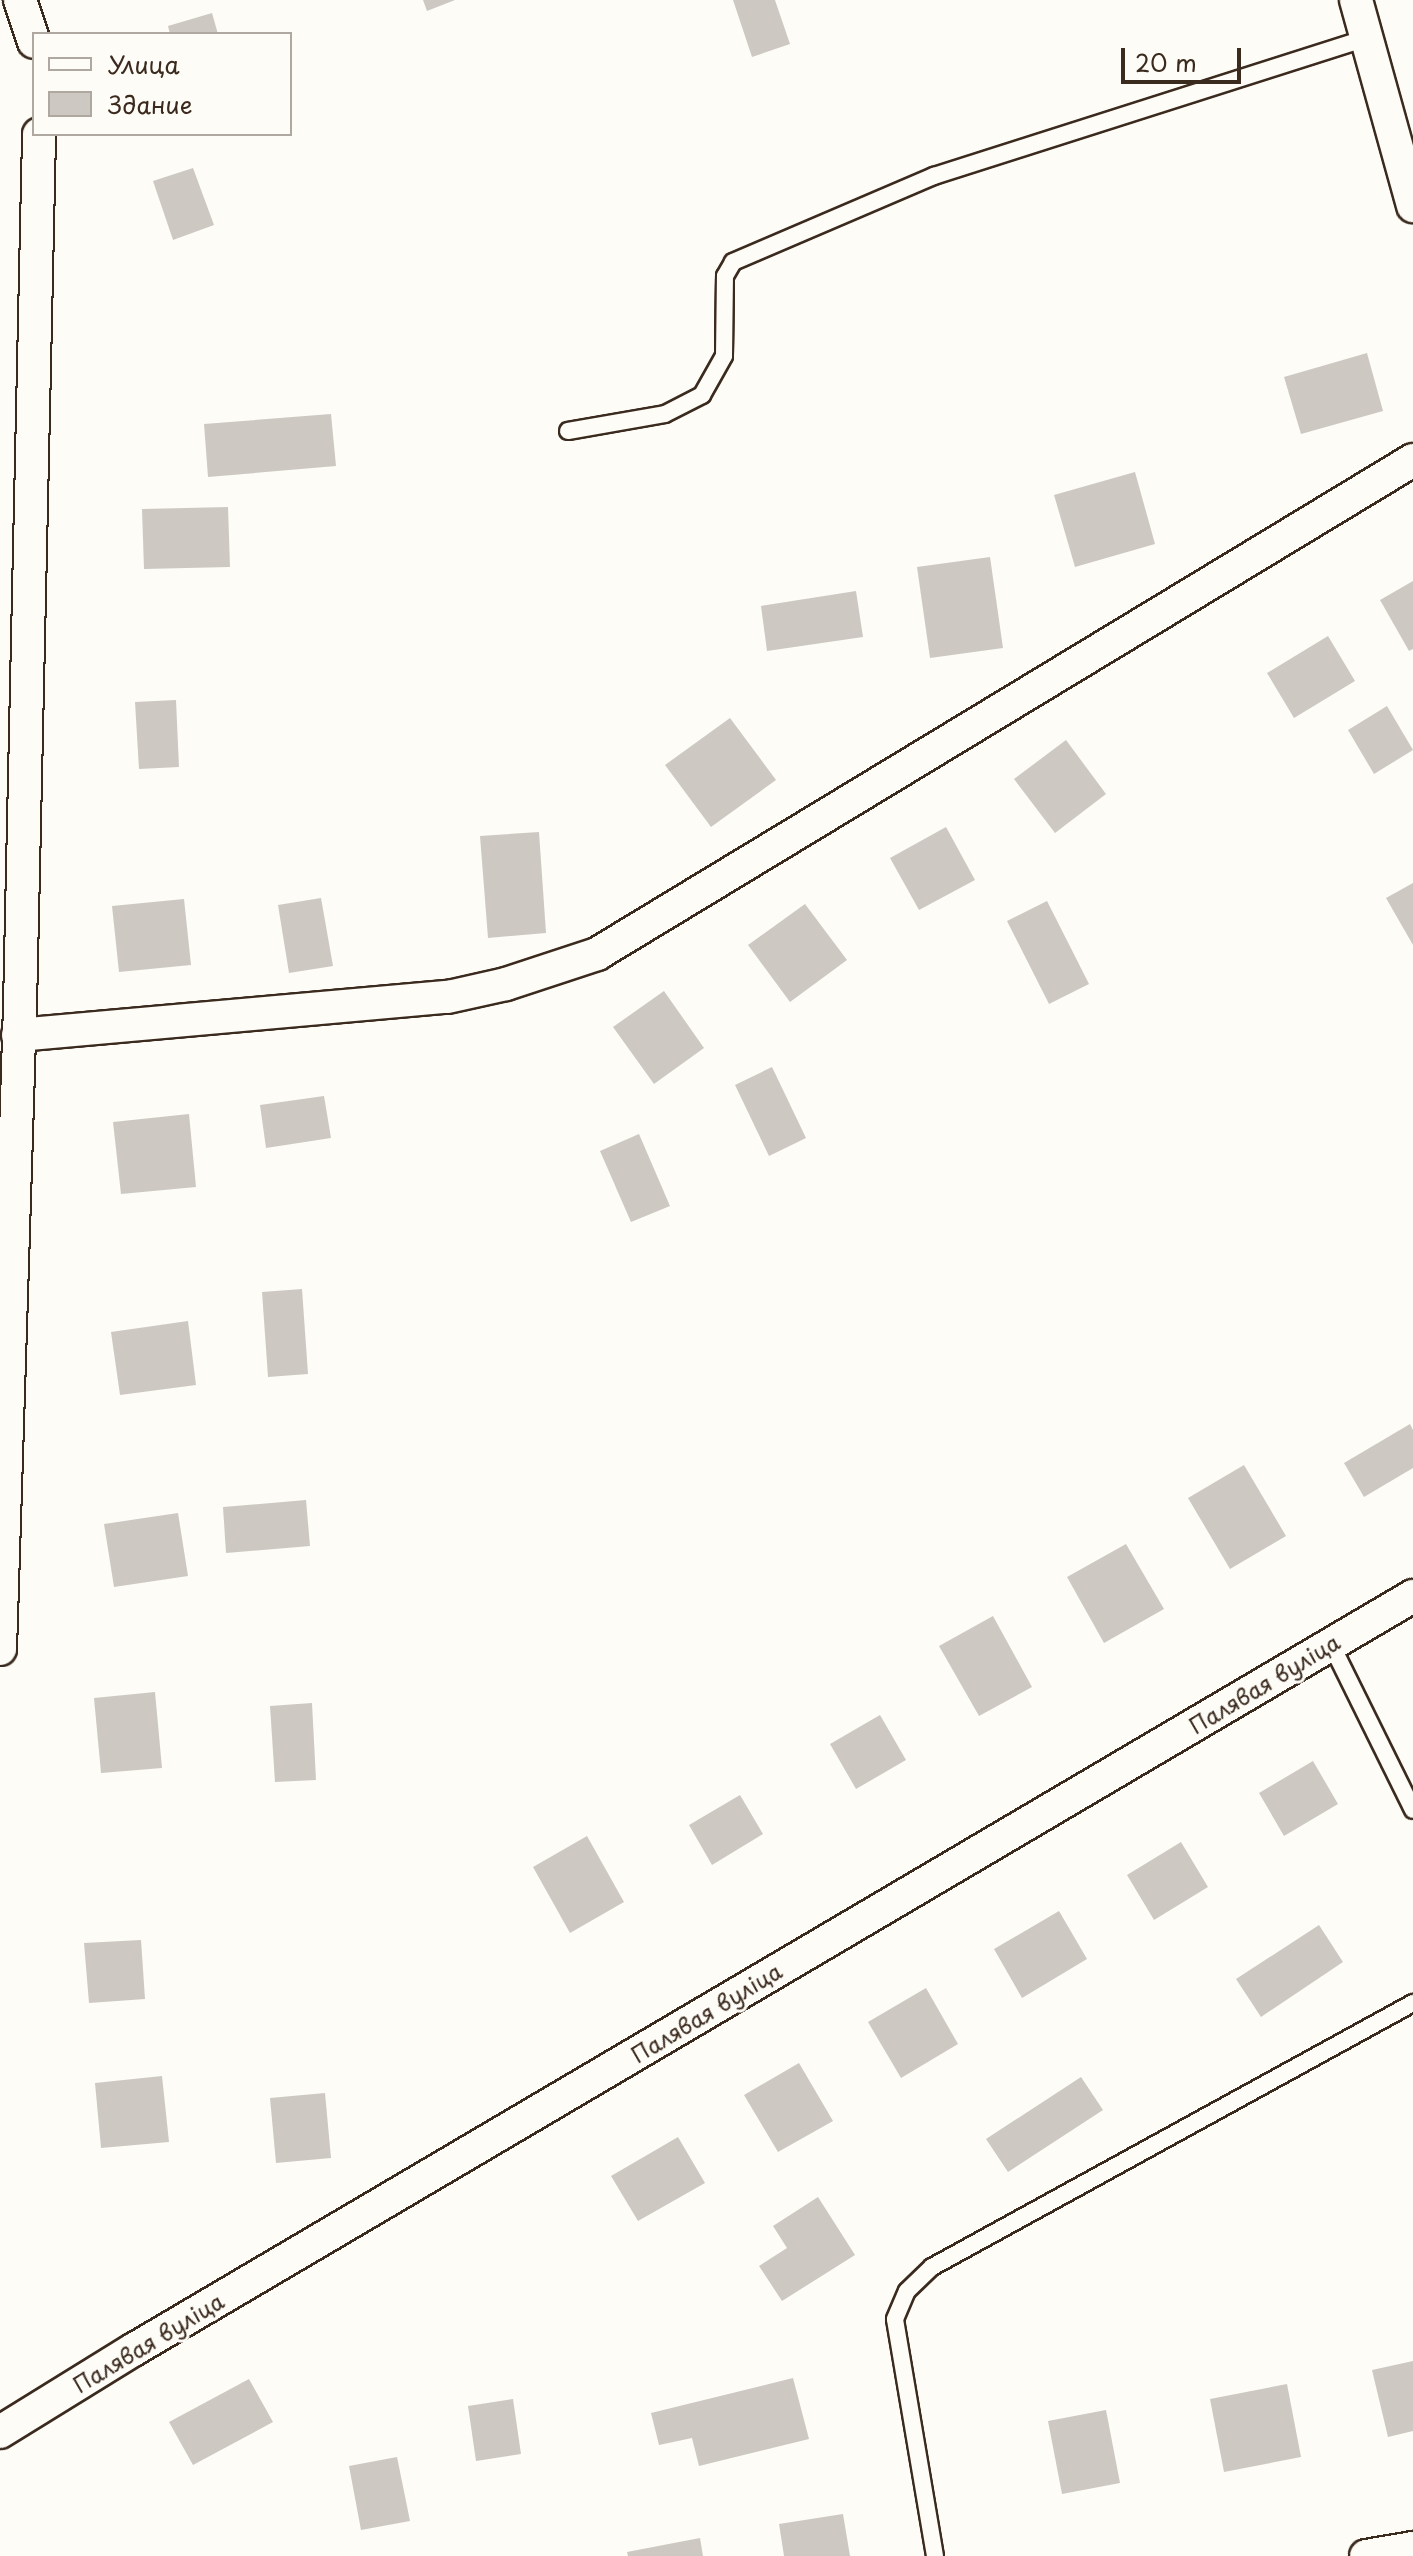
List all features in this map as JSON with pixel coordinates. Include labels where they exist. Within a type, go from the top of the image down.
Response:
[{"type":"street","points":[[20,0],[32,36]]},
{"type":"street","points":[[1356,0],[1413,206]]},
{"type":"street","points":[[0,1649],[13,1017],[39,136]]},
{"type":"street","points":[[13,1017],[448,997],[506,984],[597,954],[1413,460]]},
{"type":"street","name":"Палявая вуліца","points":[[0,2432],[147,2342],[1413,1596]]},
{"type":"street","points":[[1366,2556],[1413,2548]]},
{"type":"lane","points":[[568,431],[665,414],[702,395],[724,356],[725,276],[733,262],[934,176],[1367,38]]},
{"type":"lane","points":[[1331,1644],[1413,1810]]},
{"type":"lane","points":[[935,2556],[895,2319],[907,2291],[932,2267],[1413,2003]]},
{"type":"building","points":[[423,0],[455,0],[427,11]]},
{"type":"building","points":[[733,0],[775,0],[790,44],[752,57]]},
{"type":"building","points":[[212,13],[217,32],[170,32],[168,26]]},
{"type":"building","points":[[193,168],[214,225],[173,240],[153,181]]},
{"type":"building","points":[[1367,353],[1383,411],[1301,434],[1284,377]]},
{"type":"building","points":[[331,414],[336,466],[208,477],[204,424]]},
{"type":"building","points":[[1135,472],[1155,544],[1075,567],[1054,495]]},
{"type":"building","points":[[228,507],[230,567],[144,569],[142,509]]},
{"type":"building","points":[[990,557],[1003,648],[930,658],[917,567]]},
{"type":"building","points":[[1413,581],[1413,649],[1409,651],[1380,600]]},
{"type":"building","points":[[856,591],[863,637],[767,651],[761,606]]},
{"type":"building","points":[[1328,636],[1355,681],[1294,718],[1267,673]]},
{"type":"building","points":[[176,700],[179,767],[139,769],[135,702]]},
{"type":"building","points":[[1387,706],[1413,750],[1374,774],[1348,730]]},
{"type":"building","points":[[730,718],[776,780],[711,827],[665,765]]},
{"type":"building","points":[[1066,740],[1106,794],[1055,833],[1014,779]]},
{"type":"building","points":[[946,827],[975,880],[919,910],[890,858]]},
{"type":"building","points":[[539,832],[546,933],[488,938],[480,836]]},
{"type":"building","points":[[1413,883],[1413,945],[1386,898]]},
{"type":"building","points":[[321,898],[333,966],[289,973],[278,905]]},
{"type":"building","points":[[184,899],[191,965],[119,972],[112,906]]},
{"type":"building","points":[[1047,901],[1089,984],[1049,1004],[1007,921]]},
{"type":"building","points":[[805,904],[847,960],[790,1002],[748,945]]},
{"type":"building","points":[[664,991],[704,1048],[654,1084],[613,1027]]},
{"type":"building","points":[[772,1067],[806,1138],[769,1156],[735,1085]]},
{"type":"building","points":[[324,1096],[331,1138],[266,1148],[260,1105]]},
{"type":"building","points":[[189,1114],[196,1187],[121,1194],[113,1122]]},
{"type":"building","points":[[639,1134],[670,1206],[631,1222],[600,1151]]},
{"type":"building","points":[[302,1289],[308,1374],[268,1377],[262,1292]]},
{"type":"building","points":[[188,1321],[196,1385],[120,1395],[111,1332]]},
{"type":"building","points":[[1410,1424],[1413,1430],[1413,1468],[1364,1497],[1344,1463]]},
{"type":"building","points":[[1244,1465],[1286,1536],[1230,1569],[1188,1498]]},
{"type":"building","points":[[306,1500],[310,1546],[226,1553],[223,1507]]},
{"type":"building","points":[[178,1513],[188,1576],[114,1587],[104,1524]]},
{"type":"building","points":[[1126,1544],[1164,1609],[1104,1643],[1067,1577]]},
{"type":"building","points":[[993,1616],[1032,1687],[979,1716],[939,1646]]},
{"type":"building","points":[[155,1692],[162,1768],[101,1773],[94,1698]]},
{"type":"building","points":[[312,1703],[316,1780],[275,1782],[270,1706]]},
{"type":"building","points":[[880,1715],[906,1760],[856,1789],[830,1744]]},
{"type":"building","points":[[1313,1761],[1338,1804],[1284,1836],[1259,1793]]},
{"type":"building","points":[[740,1795],[763,1834],[712,1865],[689,1825]]},
{"type":"building","points":[[587,1836],[624,1902],[570,1933],[533,1867]]},
{"type":"building","points":[[1181,1842],[1208,1887],[1154,1920],[1127,1875]]},
{"type":"building","points":[[1059,1911],[1087,1959],[1022,1998],[994,1949]]},
{"type":"building","points":[[1319,1925],[1343,1962],[1261,2017],[1236,1979]]},
{"type":"building","points":[[141,1940],[145,1999],[89,2003],[84,1943]]},
{"type":"building","points":[[926,1988],[958,2044],[901,2078],[868,2022]]},
{"type":"building","points":[[799,2063],[833,2121],[778,2152],[744,2095]]},
{"type":"building","points":[[162,2076],[169,2142],[101,2148],[95,2083]]},
{"type":"building","points":[[1081,2077],[1103,2110],[1008,2172],[986,2139]]},
{"type":"building","points":[[325,2093],[331,2158],[276,2163],[270,2098]]},
{"type":"building","points":[[678,2137],[705,2183],[638,2221],[611,2176]]},
{"type":"building","points":[[818,2197],[855,2255],[782,2301],[759,2266],[787,2248],[773,2226]]},
{"type":"building","points":[[1413,2361],[1413,2431],[1388,2437],[1372,2370]]},
{"type":"building","points":[[793,2378],[809,2439],[699,2466],[692,2438],[659,2445],[651,2413]]},
{"type":"building","points":[[249,2379],[273,2422],[193,2465],[169,2422]]},
{"type":"building","points":[[1287,2384],[1301,2457],[1224,2472],[1210,2399]]},
{"type":"building","points":[[513,2399],[521,2454],[476,2461],[468,2406]]},
{"type":"building","points":[[1106,2410],[1120,2483],[1062,2494],[1048,2421]]},
{"type":"building","points":[[397,2457],[410,2521],[361,2530],[349,2466]]},
{"type":"building","points":[[843,2514],[850,2556],[784,2556],[779,2524]]},
{"type":"building","points":[[700,2538],[703,2556],[628,2556],[627,2552]]}]
